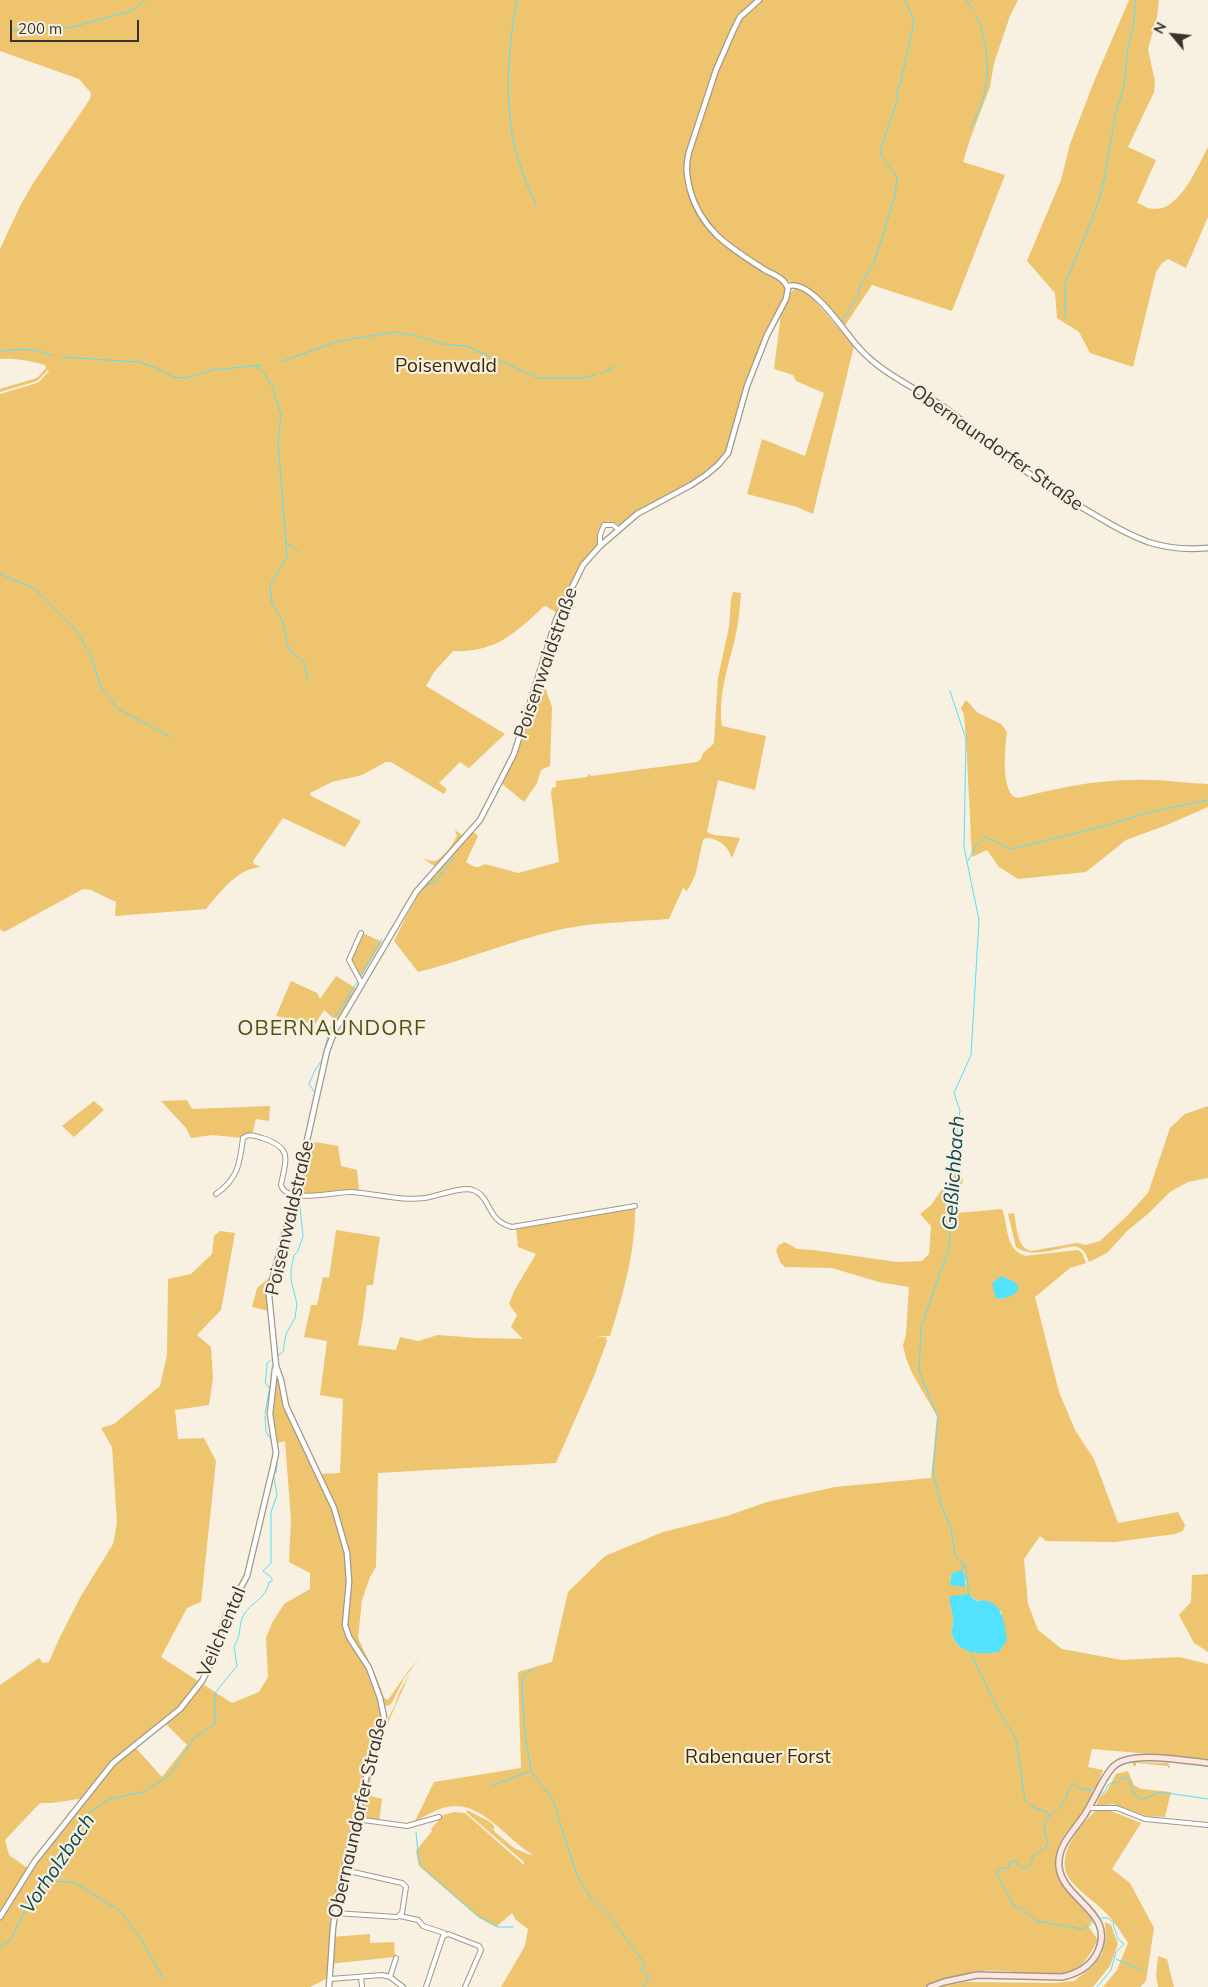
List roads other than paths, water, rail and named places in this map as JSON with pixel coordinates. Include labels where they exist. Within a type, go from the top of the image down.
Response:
[{"type":"main road","points":[[930,1987],[977,1974],[1055,1977],[1070,1975],[1085,1968],[1095,1958],[1100,1944],[1097,1919],[1064,1881],[1059,1867],[1060,1851],[1064,1843],[1090,1808],[1110,1769],[1124,1761],[1138,1758],[1158,1758],[1208,1763]]},
{"type":"street","points":[[758,0],[740,18],[725,50],[689,152],[686,174],[695,207],[703,221],[723,242],[777,276],[788,286]]},
{"type":"street","name":"Poisenwaldstraße","points":[[323,1481],[289,1414],[276,1366],[269,1295],[298,1195],[327,1052],[335,1030],[416,892],[480,820],[520,739],[556,620],[580,570],[600,546],[637,514],[706,475],[726,456],[747,386],[767,335],[786,299],[788,286]]},
{"type":"street","name":"Obernaundorfer Straße","points":[[788,286],[798,286],[808,290],[871,361],[885,372],[951,412],[1018,467],[1077,506],[1148,542],[1179,548],[1208,548]]},
{"type":"street","points":[[600,546],[600,535],[604,526],[612,525],[618,529]]},
{"type":"street","points":[[361,933],[349,960],[362,984]]},
{"type":"street","points":[[216,1194],[229,1185],[240,1162],[243,1138],[252,1135],[276,1143],[282,1148],[286,1155],[282,1189],[298,1195],[315,1196],[342,1192],[416,1199],[469,1188],[482,1195],[498,1221],[512,1227],[635,1206]]},
{"type":"street","name":"Veilchental","points":[[0,1917],[34,1861],[104,1774],[120,1757],[180,1709],[202,1681],[214,1658],[226,1615],[247,1576],[273,1468],[276,1453],[270,1414],[276,1366]]},
{"type":"street","name":"Obernaundorfer Straße","points":[[323,1481],[334,1508],[347,1553],[349,1582],[345,1625],[349,1637],[369,1668],[380,1698],[384,1717],[369,1766],[335,1913],[329,1987]]},
{"type":"street","points":[[1090,1808],[1117,1808],[1145,1819],[1208,1825]]},
{"type":"street","points":[[356,1819],[407,1826],[439,1817]]},
{"type":"street","points":[[344,1870],[402,1883],[406,1887],[400,1916]]},
{"type":"street","points":[[335,1913],[400,1916],[418,1920],[423,1926],[444,1933]]},
{"type":"street","points":[[426,1987],[443,1936],[448,1934],[479,1946],[481,1950],[465,1987]]},
{"type":"street","points":[[390,1977],[396,1958]]},
{"type":"street","points":[[330,1979],[382,1975],[390,1977],[403,1987]]},
{"type":"street","points":[[361,1977],[362,1987]]},
{"type":"water","points":[[1002,1276],[1018,1284],[1017,1292],[1009,1297],[996,1299],[992,1283]]},
{"type":"water","points":[[961,1570],[965,1575],[965,1587],[950,1585],[951,1574]]},
{"type":"water","points":[[969,1594],[976,1601],[991,1603],[1000,1611],[1005,1625],[1007,1640],[999,1652],[971,1652],[959,1646],[955,1641],[952,1634],[953,1621],[949,1599],[951,1596]]},
{"type":"waterway","points":[[11,31],[72,27],[131,11],[146,0]]},
{"type":"waterway","points":[[517,0],[509,60],[509,102],[514,143],[536,205]]},
{"type":"waterway","points":[[842,321],[874,263],[895,196],[897,177],[881,155],[881,147],[898,98],[897,91],[913,26],[913,18],[905,0]]},
{"type":"waterway","points":[[966,0],[974,11]]},
{"type":"waterway","points":[[1065,318],[1065,284],[1088,229],[1104,180],[1116,111],[1124,87],[1128,47],[1134,23],[1135,0]]},
{"type":"waterway","points":[[971,128],[984,95],[987,75],[986,53],[981,28],[976,15]]},
{"type":"waterway","points":[[280,362],[339,341],[396,332],[418,336],[443,344],[466,346],[538,378],[580,378],[595,375]]},
{"type":"waterway","points":[[0,351],[33,350],[53,356]]},
{"type":"waterway","points":[[62,357],[139,362],[157,368],[173,377],[186,378],[213,370],[262,365]]},
{"type":"waterway","points":[[255,366],[261,370]]},
{"type":"waterway","points":[[601,374],[615,366]]},
{"type":"waterway","points":[[263,371],[272,386],[281,414],[278,440],[287,557],[270,585],[272,604],[282,620],[289,650],[304,662],[308,680]]},
{"type":"waterway","points":[[286,542],[299,552]]},
{"type":"waterway","points":[[0,574],[33,588],[75,629],[91,655],[101,687],[118,709],[171,737]]},
{"type":"waterway","name":"Geßlichbach","points":[[950,691],[966,739],[964,847],[979,920],[971,1055],[954,1093],[960,1111],[954,1153],[958,1174],[948,1251],[921,1327],[919,1371],[938,1418],[933,1471],[940,1502],[951,1528],[955,1556],[964,1564],[961,1570]]},
{"type":"waterway","points":[[968,861],[975,847],[985,837],[1012,849],[1097,828],[1147,813],[1208,800]]},
{"type":"waterway","name":"Vorholzbach","points":[[423,887],[435,882],[454,858]]},
{"type":"waterway","name":"Vorholzbach","points":[[407,912],[420,890]]},
{"type":"waterway","name":"Vorholzbach","points":[[360,977],[382,939]]},
{"type":"waterway","name":"Vorholzbach","points":[[315,1093],[309,1084],[322,1060],[329,1031],[335,1017],[357,982]]},
{"type":"waterway","name":"Vorholzbach","points":[[277,1356],[283,1352],[286,1334],[295,1318],[297,1304],[291,1280],[291,1271],[294,1255],[298,1251],[303,1236],[299,1198]]},
{"type":"waterway","name":"Vorholzbach","points":[[269,1388],[265,1382],[267,1363],[271,1360]]},
{"type":"waterway","points":[[265,1414],[269,1391]]},
{"type":"waterway","points":[[265,1416],[266,1432],[272,1441]]},
{"type":"waterway","name":"Vorholzbach","points":[[276,1473],[278,1454]]},
{"type":"waterway","name":"Vorholzbach","points":[[0,1948],[11,1939],[35,1890],[89,1813],[109,1799],[143,1792],[170,1775],[194,1738],[215,1724],[215,1693],[237,1666],[234,1646],[238,1638],[243,1616],[262,1597],[268,1588],[269,1582],[272,1581],[272,1578],[263,1571],[271,1563],[271,1512],[277,1495],[274,1478]]},
{"type":"waterway","name":"Geßlichbach","points":[[965,1565],[968,1595]]},
{"type":"waterway","name":"Geßlichbach","points":[[970,1652],[996,1706],[1016,1739],[1025,1801]]},
{"type":"waterway","points":[[533,1669],[523,1676],[522,1687],[525,1735],[531,1771],[553,1800],[577,1876],[591,1898],[610,1917],[645,1964],[641,1970],[649,1975],[644,1987]]},
{"type":"waterway","points":[[491,1786],[530,1771]]},
{"type":"waterway","points":[[1101,1794],[1105,1792],[1108,1785],[1113,1782],[1117,1783],[1123,1777],[1129,1779],[1134,1794],[1141,1800],[1160,1792],[1208,1799]]},
{"type":"waterway","points":[[1094,1791],[1079,1788],[1074,1783],[1069,1789],[1065,1800],[1045,1823],[1044,1828],[1048,1842],[1046,1847],[1033,1856],[1029,1866],[1024,1869],[1016,1861],[1010,1862],[1009,1867],[1005,1869],[1000,1868],[997,1872],[1015,1907],[1022,1909],[1037,1921],[1082,1929],[1088,1927],[1094,1921]]},
{"type":"waterway","points":[[1029,1804],[1048,1812],[1048,1816]]},
{"type":"waterway","points":[[416,1832],[419,1862],[425,1870],[477,1915],[498,1927],[513,1927]]},
{"type":"waterway","points":[[41,1881],[74,1882],[120,1911],[141,1939],[163,1978]]},
{"type":"waterway","points":[[1097,1987],[1111,1970],[1116,1952],[1124,1944],[1118,1939],[1114,1923],[1108,1918],[1101,1918]]},
{"type":"waterway","points":[[1116,1959],[1142,1970]]},
{"type":"district","name":"OBERNAUNDORF","points":[[332,1029]]},
{"type":"park label","name":"Poisenwald","points":[[446,366]]},
{"type":"park label","name":"Rabenauer Forst","points":[[758,1757]]}]
